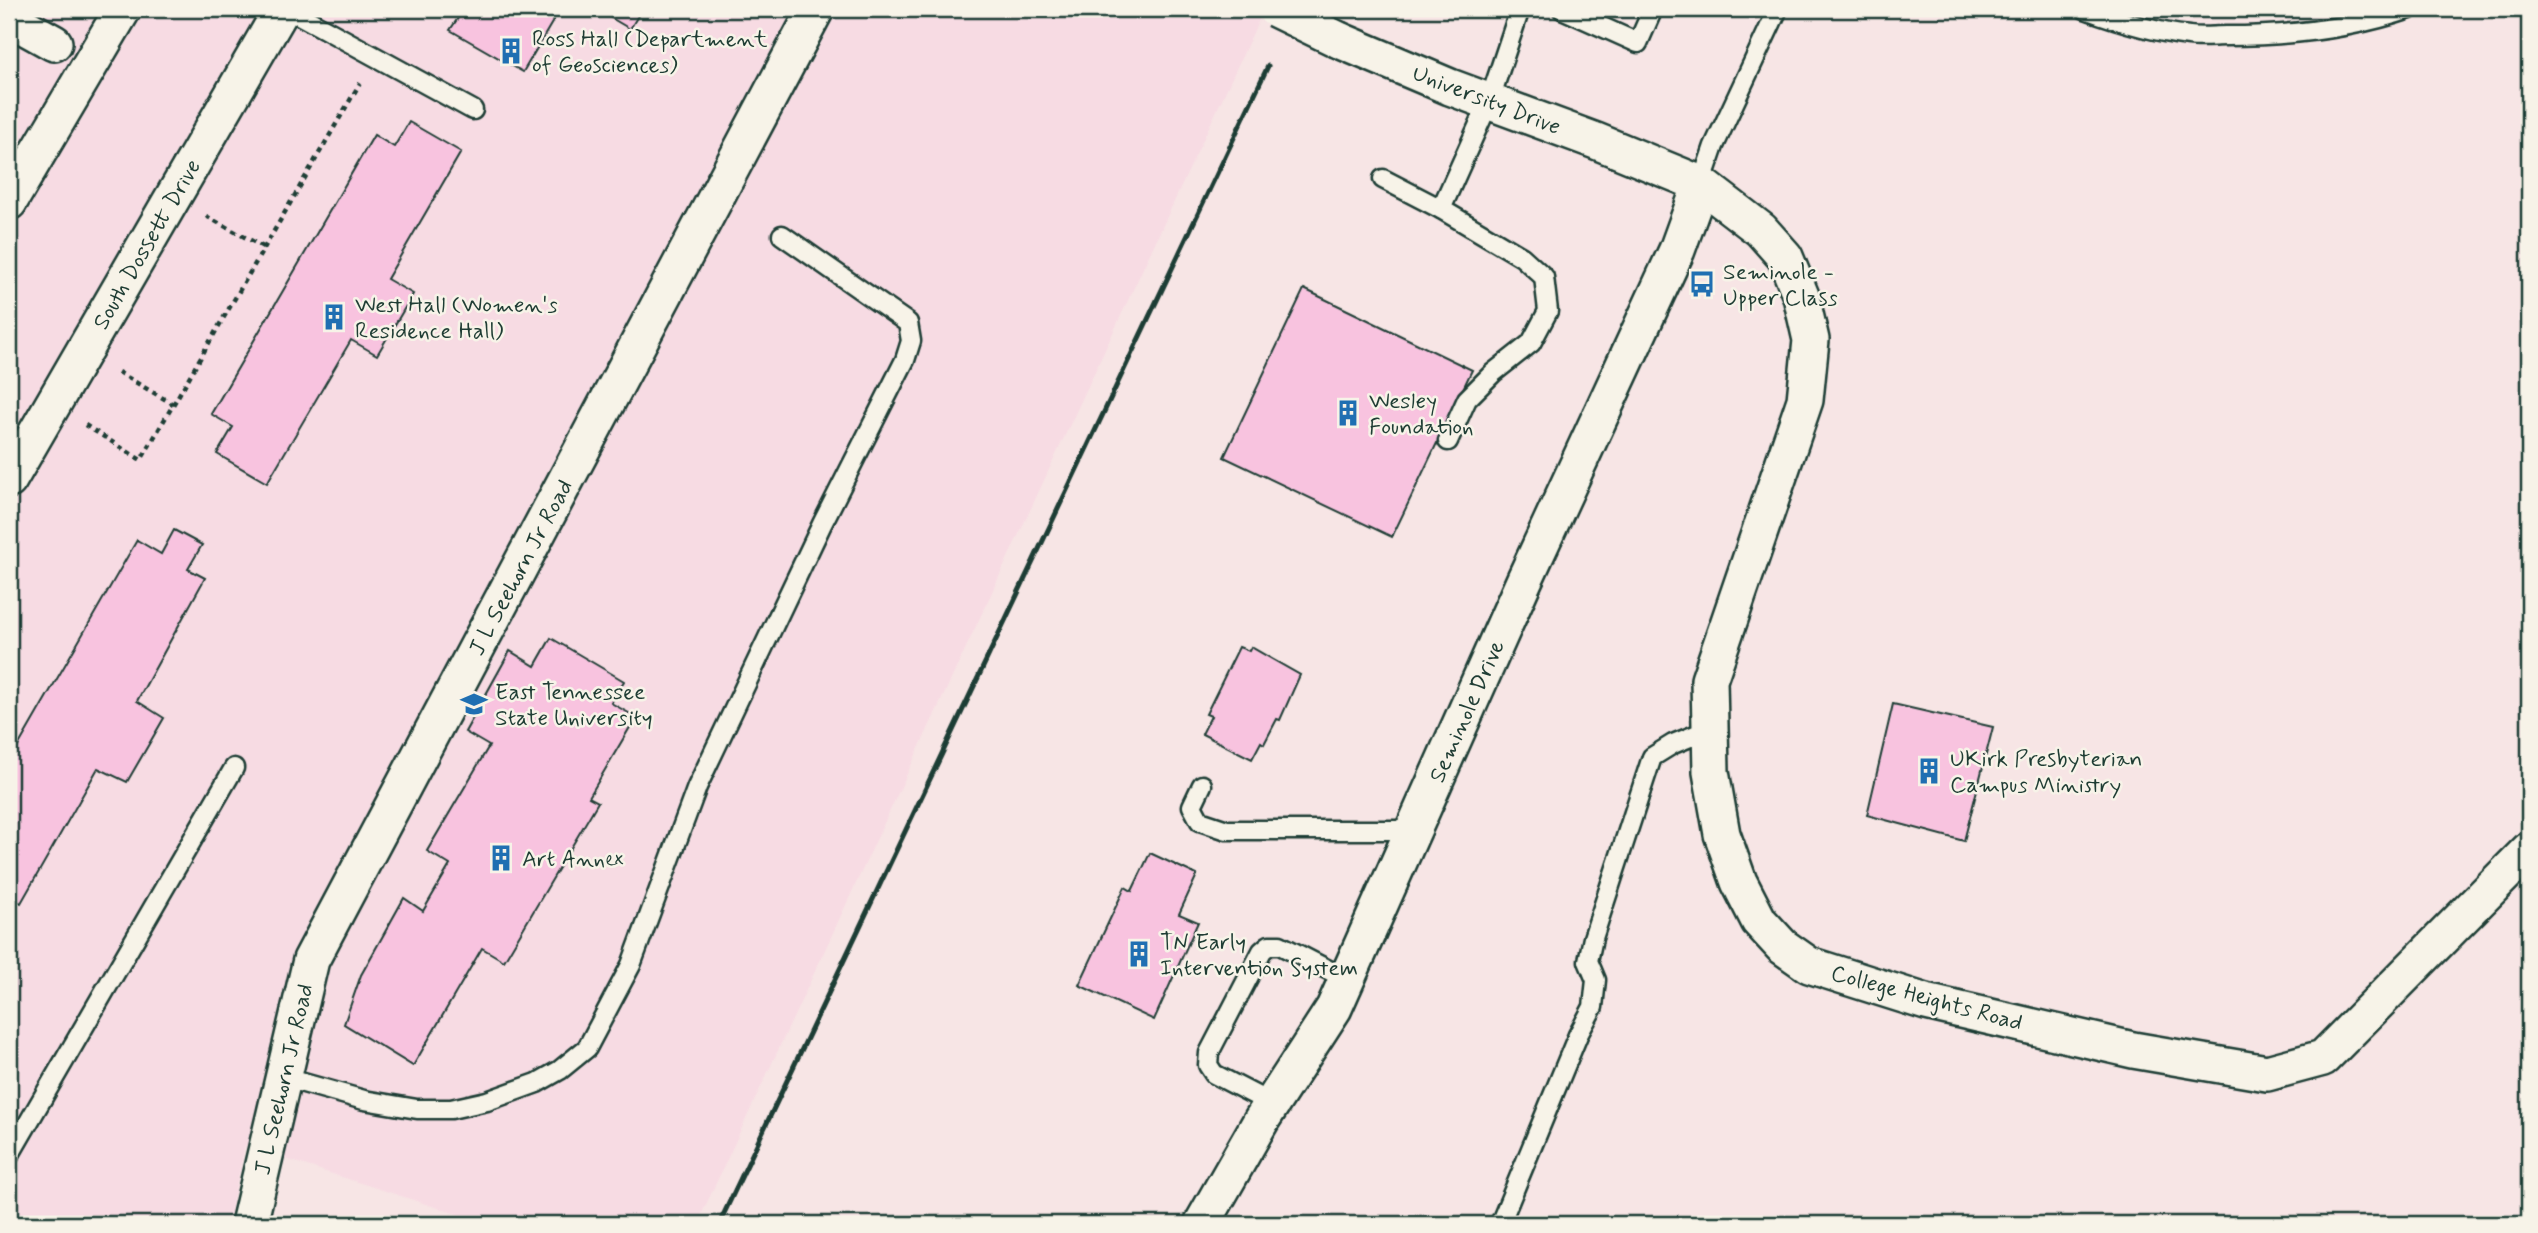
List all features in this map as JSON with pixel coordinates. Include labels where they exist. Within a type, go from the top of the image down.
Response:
[{"type":"street","points":[[9,202],[123,9]]},
{"type":"street","name":"South Dossett Drive","points":[[9,480],[282,9]]},
{"type":"street","name":"J L Seehorn Jr Road","points":[[249,1224],[311,960],[816,9]]},
{"type":"street","name":"University Drive","points":[[1275,9],[1339,40],[1489,102],[1596,141],[1701,184]]},
{"type":"street","points":[[9,18],[54,43]]},
{"type":"street","name":"College Heights Road","points":[[1701,184],[1760,230],[1785,257],[1801,296],[1811,340],[1805,400],[1709,680],[1711,772],[1720,821],[1739,882],[1759,921],[1782,946],[1810,965],[1926,1002],[2133,1050],[2267,1073],[2323,1058],[2529,850]]},
{"type":"street","name":"Seminole Drive","points":[[1202,1224],[1272,1104],[1334,1007],[1600,413],[1677,250],[1701,184]]},
{"type":"lane","points":[[288,9],[474,110]]},
{"type":"lane","points":[[1440,209],[1489,102],[1520,9]]},
{"type":"lane","points":[[1562,9],[1638,43],[1653,9]]},
{"type":"lane","points":[[1701,184],[1714,146],[1778,9]]},
{"type":"lane","points":[[2085,9],[2117,21],[2190,37],[2256,36],[2324,29],[2372,22],[2410,9]]},
{"type":"lane","points":[[1383,179],[1522,257],[1544,277],[1548,311],[1531,342],[1493,373],[1467,399],[1448,441]]},
{"type":"lane","points":[[282,1077],[364,1100],[417,1109],[451,1109],[487,1101],[537,1083],[560,1070],[587,1048],[631,965],[697,787],[822,524],[905,360],[911,341],[908,323],[782,235]]},
{"type":"lane","points":[[1500,1224],[1592,1007],[1596,980],[1588,961],[1652,757],[1673,744],[1710,729]]},
{"type":"lane","points":[[9,1156],[234,768]]},
{"type":"lane","points":[[1202,785],[1192,806],[1200,821],[1227,830],[1412,830]]},
{"type":"lane","points":[[1272,1104],[1214,1073],[1208,1065],[1209,1053],[1262,951],[1269,945],[1280,945],[1346,979]]},
{"type":"path","points":[[141,460],[365,75]]},
{"type":"path","points":[[215,220],[265,247]]},
{"type":"path","points":[[109,367],[173,404]]},
{"type":"shaded area","name":"East Tennessee State University","points":[[9,9],[1264,9],[697,1224],[488,1224],[245,1146],[228,1224],[9,1224]]},
{"type":"building","name":"Ross Hall (Department of Geosciences)","points":[[450,9],[560,9],[523,72],[450,30],[460,15]]},
{"type":"building","name":"Ross Hall (Department of Geosciences)","points":[[596,9],[642,9],[630,29]]},
{"type":"building","name":"West Hall (Women's Residence Hall)","points":[[409,122],[461,152],[387,279],[413,294],[377,355],[351,340],[267,483],[217,454],[233,427],[211,414],[374,135],[394,147]]},
{"type":"building","name":"Wesley Foundation","points":[[1304,289],[1472,370],[1392,537],[1224,457]]},
{"type":"building","points":[[174,530],[202,545],[188,569],[205,578],[137,701],[164,718],[127,782],[98,768],[21,903],[9,896],[9,762],[137,540],[161,554]]},
{"type":"building","name":"Art Annex","points":[[551,638],[624,681],[611,703],[636,717],[589,797],[598,802],[504,961],[482,948],[413,1066],[344,1024],[361,975],[404,898],[423,911],[450,865],[427,851],[489,746],[465,732],[510,651],[535,666]]},
{"type":"building","points":[[1239,647],[1249,651],[1251,647],[1300,675],[1280,720],[1277,719],[1264,744],[1261,742],[1252,759],[1202,734],[1211,716],[1206,714]]},
{"type":"building","name":"UKirk Presbyterian Campus Ministry","points":[[1893,704],[1993,727],[1964,841],[1867,815]]},
{"type":"building","name":"TN Early Intervention System","points":[[1150,853],[1197,875],[1179,914],[1198,922],[1154,1020],[1079,985],[1125,887],[1132,891]]},
{"type":"railway","points":[[719,1224],[1268,66]]},
{"type":"place","name":"Ross Hall (Department of Geosciences)","points":[[511,51]]},
{"type":"place","name":"Seminole - Upper Class","points":[[1702,284]]},
{"type":"place","name":"West Hall (Women's Residence Hall)","points":[[334,317]]},
{"type":"place","name":"Wesley Foundation","points":[[1348,413]]},
{"type":"place","name":"East Tennessee State University","points":[[474,704]]},
{"type":"place","name":"UKirk Presbyterian Campus Ministry","points":[[1929,771]]},
{"type":"place","name":"Art Annex","points":[[501,858]]},
{"type":"place","name":"TN Early Intervention System","points":[[1139,954]]}]
